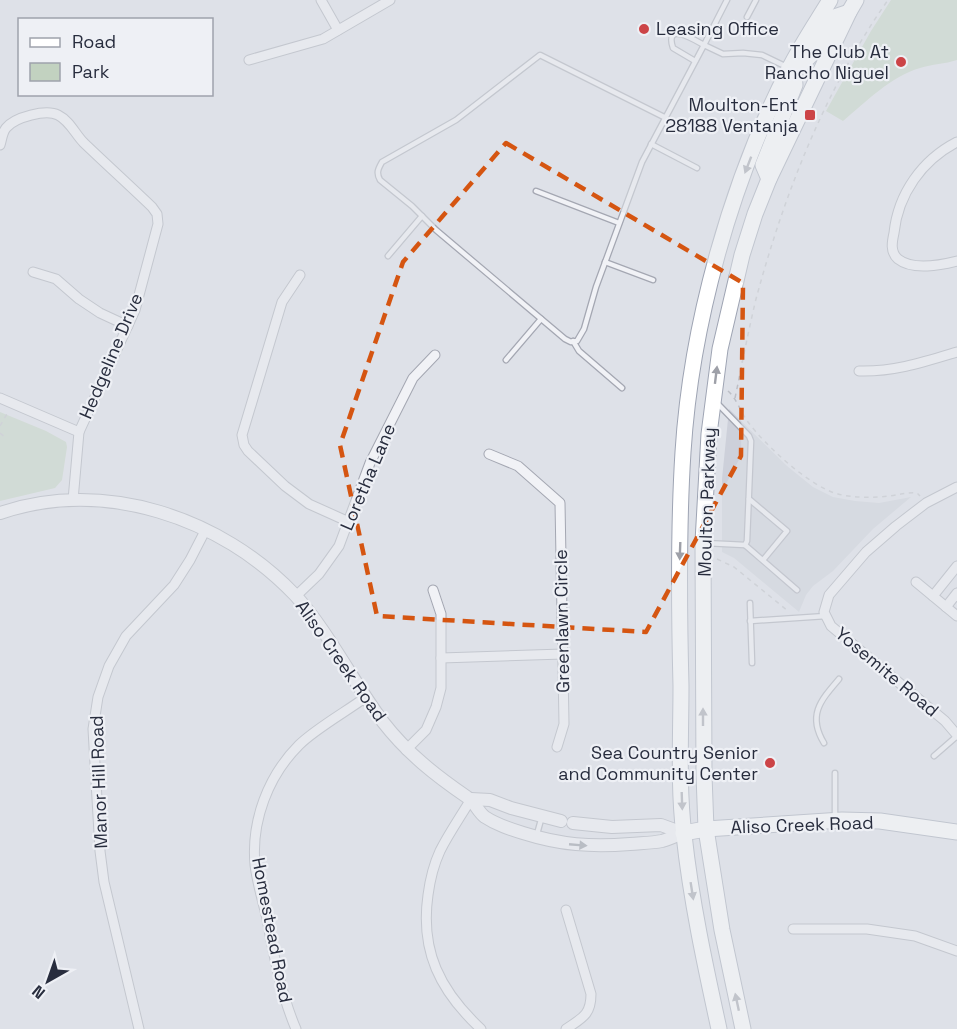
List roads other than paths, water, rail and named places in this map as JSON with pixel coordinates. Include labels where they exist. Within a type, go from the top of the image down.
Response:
[{"type":"main road","name":"Moulton Parkway","points":[[719,1029],[703,957],[683,833],[678,622],[683,451],[696,353],[726,228],[756,143],[789,68],[830,0]]},
{"type":"main road","name":"Moulton Parkway","points":[[742,1029],[706,829],[703,544],[705,480],[713,400],[720,349],[742,255],[755,214],[769,179],[853,6]]},
{"type":"main road","points":[[769,179],[763,165],[795,85],[794,73],[789,68],[803,63],[811,55],[834,17],[853,6]]},
{"type":"main road","points":[[683,451],[693,464],[691,526],[703,544]]},
{"type":"main road","name":"Aliso Creek Road","points":[[683,833],[706,829],[835,820],[880,821],[957,832]]},
{"type":"street","points":[[321,0],[338,30]]},
{"type":"street","points":[[249,60],[323,39],[390,0]]},
{"type":"street","name":"Hedgeline Drive","points":[[0,145],[3,133],[8,126],[37,114],[47,112],[58,114],[81,140],[157,214],[158,224],[135,310],[79,432],[73,500]]},
{"type":"street","points":[[957,142],[936,155],[918,172],[904,195],[895,220],[892,244],[897,258],[914,265],[939,265],[957,261]]},
{"type":"street","points":[[33,272],[56,279],[100,314],[128,326]]},
{"type":"street","points":[[300,275],[282,302],[242,435],[248,452],[278,479],[309,504],[349,522]]},
{"type":"street","points":[[859,371],[882,372],[904,368],[957,352]]},
{"type":"street","name":"Loretha Lane","points":[[296,596],[319,574],[339,546],[370,463],[413,378],[435,355]]},
{"type":"street","points":[[0,398],[79,432]]},
{"type":"street","name":"Greenlawn Circle","points":[[489,454],[518,466],[555,496],[560,503],[564,724],[557,747]]},
{"type":"street","name":"Yosemite Road","points":[[957,487],[926,503],[866,552],[829,595],[824,612],[831,626],[945,721],[957,735]]},
{"type":"street","name":"Aliso Creek Road","points":[[0,513],[35,504],[73,500],[102,501],[137,506],[172,515],[206,529],[232,543],[266,568],[296,596],[406,750],[434,775],[471,799],[483,816],[502,826],[564,844],[592,846],[661,841],[683,833]]},
{"type":"street","name":"Manor Hill Road","points":[[139,1029],[104,882],[93,729],[98,697],[109,666],[126,636],[174,585],[206,529]]},
{"type":"street","points":[[933,596],[957,566]]},
{"type":"street","points":[[916,582],[957,616]]},
{"type":"street","points":[[406,750],[426,730],[436,708],[441,688],[441,614],[433,590]]},
{"type":"street","points":[[946,607],[957,593]]},
{"type":"street","points":[[441,658],[562,654]]},
{"type":"street","name":"Homestead Road","points":[[296,1029],[278,976],[255,865],[256,827],[267,791],[281,765],[300,743],[366,697]]},
{"type":"street","points":[[471,799],[440,852],[429,884],[424,917],[429,952],[443,986],[462,1011],[481,1029]]},
{"type":"street","name":"Aliso Creek Road","points":[[471,799],[490,800],[567,822],[612,827],[661,825],[683,833]]},
{"type":"street","points":[[566,910],[591,994],[591,1006],[585,1016],[566,1029]]},
{"type":"street","points":[[793,929],[867,929],[915,936],[957,951]]},
{"type":"lane","points":[[664,117],[540,56],[456,120],[382,162],[378,169],[380,180],[541,319],[565,339],[573,341],[582,336],[605,262],[642,162],[727,0]]},
{"type":"lane","points":[[747,17],[756,0]]},
{"type":"lane","points":[[695,61],[673,48],[671,40],[673,36],[684,34],[723,54],[762,55],[789,68]]},
{"type":"lane","points":[[651,144],[697,168]]},
{"type":"lane","points":[[536,192],[619,223]]},
{"type":"lane","points":[[388,256],[422,216]]},
{"type":"lane","points":[[605,262],[653,280]]},
{"type":"lane","points":[[506,360],[541,319]]},
{"type":"lane","points":[[573,341],[579,351],[622,388]]},
{"type":"lane","points":[[713,400],[749,436],[751,441],[745,545]]},
{"type":"lane","points":[[749,499],[787,531],[763,560]]},
{"type":"lane","points":[[703,544],[745,545],[797,590]]},
{"type":"lane","points":[[750,603],[752,663]]},
{"type":"lane","points":[[750,621],[826,616]]},
{"type":"lane","points":[[824,743],[817,727],[817,710],[839,679]]},
{"type":"lane","points":[[934,756],[957,735]]},
{"type":"lane","points":[[835,773],[835,820]]},
{"type":"lane","points":[[537,837],[542,816]]},
{"type":"place","name":"Leasing Office","points":[[644,29]]},
{"type":"place","name":"The Club At Rancho Niguel","points":[[901,62]]},
{"type":"place","name":"Moulton-Ent 28188 Ventanja","points":[[810,115]]},
{"type":"place","name":"Sea Country Senior and Community Center","points":[[770,763]]}]
